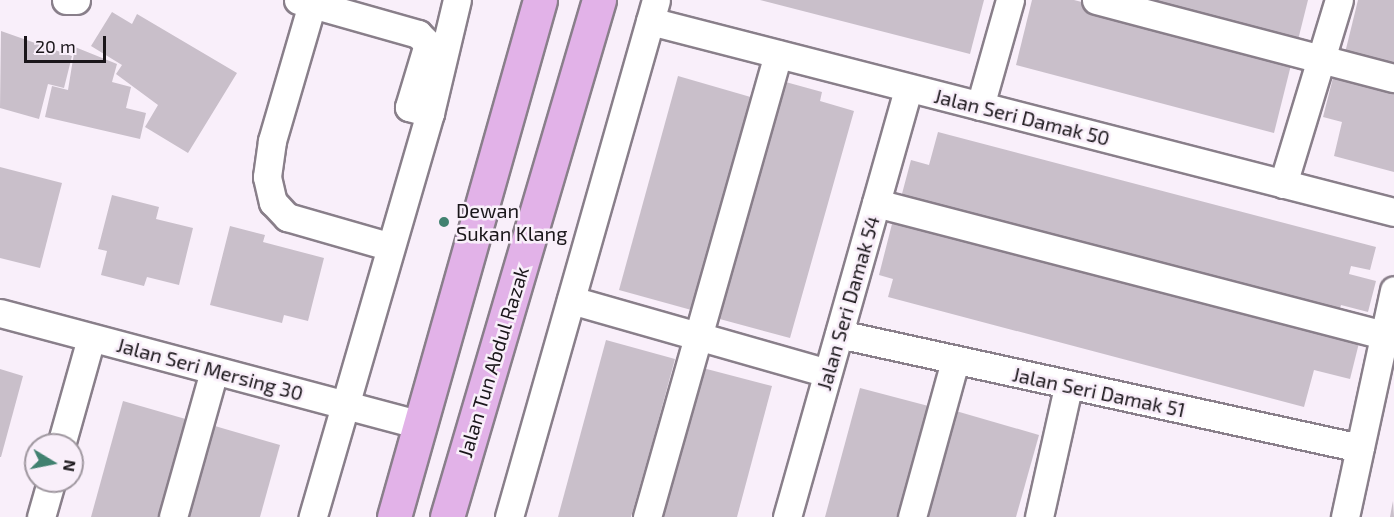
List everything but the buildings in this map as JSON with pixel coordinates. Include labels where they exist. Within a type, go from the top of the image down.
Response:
[{"type":"main road","points":[[394,517],[540,0]]},
{"type":"main road","name":"Jalan Tun Abdul Razak","points":[[447,517],[599,0]]},
{"type":"street","points":[[66,0],[76,0]]},
{"type":"street","points":[[313,517],[388,246],[430,113],[457,0]]},
{"type":"street","points":[[980,106],[1010,0]]},
{"type":"street","points":[[1096,0],[1394,78]]},
{"type":"street","points":[[1283,184],[1340,0]]},
{"type":"street","points":[[388,246],[287,217],[273,202],[267,177],[272,141],[305,2],[418,34],[428,44],[409,107],[430,113]]},
{"type":"street","points":[[509,517],[653,11]]},
{"type":"street","name":"Jalan Seri Damak 50","points":[[653,11],[778,54],[1394,212]]},
{"type":"street","points":[[647,517],[778,54]]},
{"type":"street","name":"Jalan Seri Damak 54","points":[[787,517],[908,88]]},
{"type":"street","points":[[876,203],[1384,334]]},
{"type":"street","points":[[1345,517],[1394,290]]},
{"type":"street","points":[[571,300],[827,373]]},
{"type":"street","name":"Jalan Seri Mersing 30","points":[[0,314],[420,426]]},
{"type":"street","name":"Jalan Seri Damak 51","points":[[839,333],[1068,387],[1360,448]]},
{"type":"street","points":[[64,433],[92,338]]},
{"type":"street","points":[[912,517],[955,360]]},
{"type":"street","points":[[173,517],[214,370]]},
{"type":"street","points":[[1039,517],[1068,387]]},
{"type":"street","points":[[41,517],[48,493]]},
{"type":"place","name":"Dewan Sukan Klang","points":[[444,222]]}]
